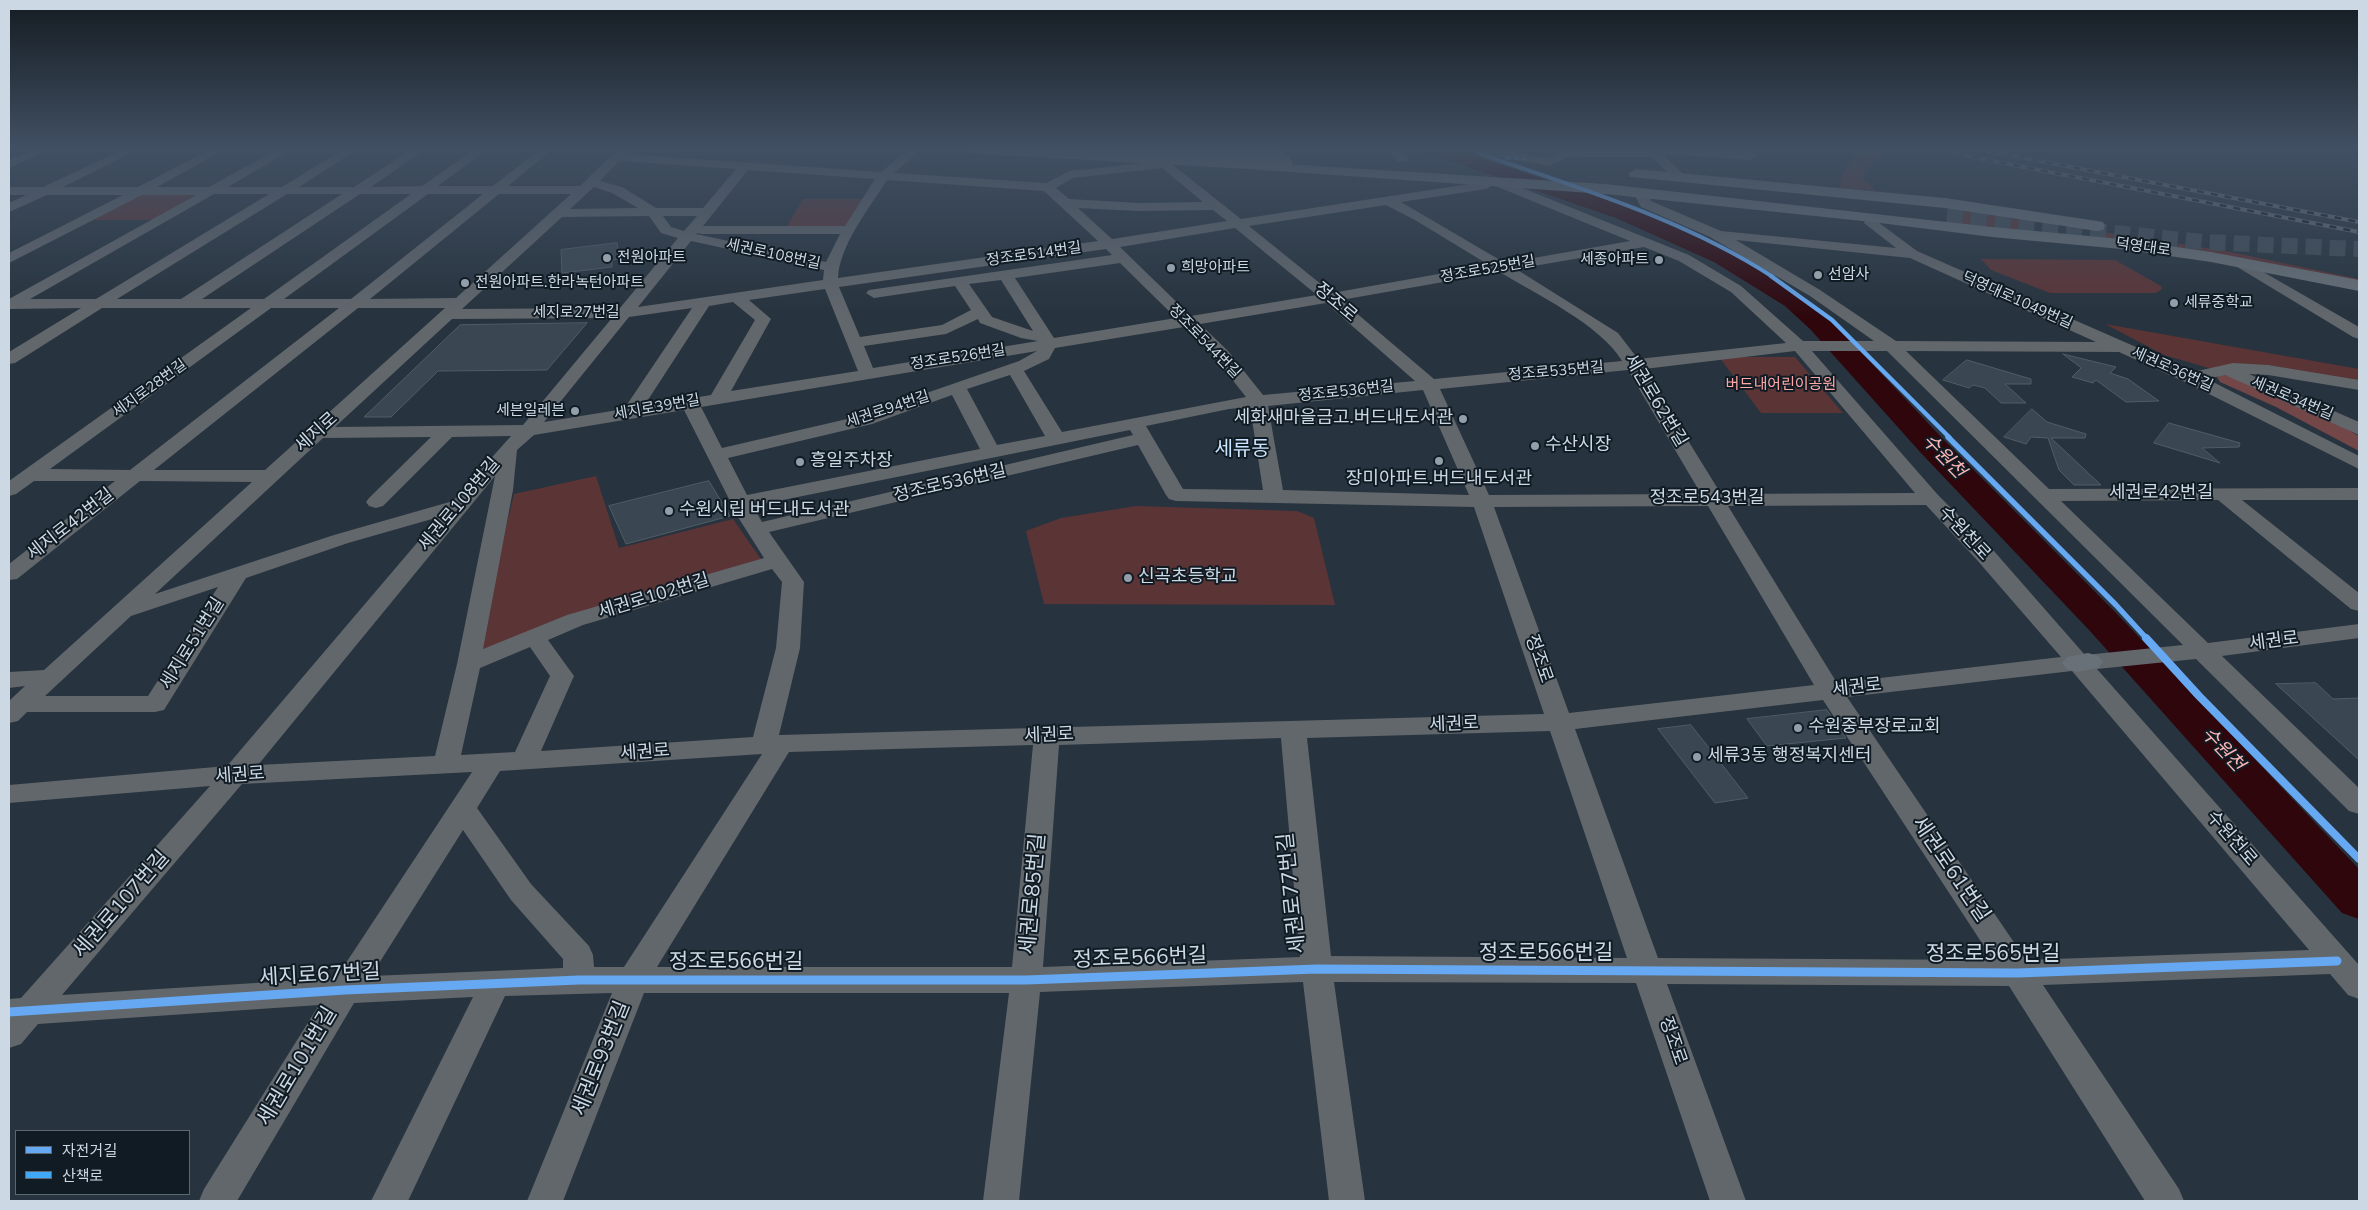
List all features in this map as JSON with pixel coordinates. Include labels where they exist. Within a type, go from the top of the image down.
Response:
[{"type":"main road","name":"덕영대로","points":[[1765,205],[1992,232],[2121,237],[2359,274]]},
{"type":"main road","name":"덕영대로","points":[[1855,205],[1948,214],[1874,205]]},
{"type":"main road","name":"덕영대로","points":[[1964,205],[1999,209],[2121,237],[2359,286]]},
{"type":"main road","points":[[1992,232],[2038,229],[2038,224],[2026,216],[1999,209]]},
{"type":"street","points":[[9,258],[111,205]]},
{"type":"street","points":[[9,304],[184,205]]},
{"type":"street","points":[[9,359],[260,205]]},
{"type":"street","points":[[184,304],[334,205]]},
{"type":"street","name":"세지로28번길","points":[[30,475],[406,205]]},
{"type":"street","points":[[134,475],[354,303],[475,205]]},
{"type":"street","name":"세지로","points":[[15,710],[566,205]]},
{"type":"street","points":[[642,205],[653,212],[666,230],[689,233]]},
{"type":"street","name":"세권로108번길","points":[[235,775],[508,448],[528,430],[626,313],[712,205]]},
{"type":"street","points":[[864,205],[849,230],[831,267],[830,283],[853,343],[867,373]]},
{"type":"street","name":"정조로544번길","points":[[1069,205],[1222,355],[1258,401],[1274,496]]},
{"type":"street","points":[[1111,205],[1215,206]]},
{"type":"street","name":"정조로514번길","points":[[830,283],[1109,244],[1360,205]]},
{"type":"street","name":"세권로62번길","points":[[1397,205],[1442,230],[1500,268],[1606,331],[1622,347],[1830,691]]},
{"type":"street","name":"수원천로","points":[[1556,205],[1684,258],[1736,289],[1800,346],[1931,499],[2083,662],[2359,986]]},
{"type":"street","points":[[1649,205],[1714,234],[1814,293],[1884,346],[2043,495],[2194,652],[2359,804]]},
{"type":"street","name":"정조로","points":[[1215,206],[1329,298],[1429,384],[1482,501],[1728,1201]]},
{"type":"street","points":[[558,213],[706,212]]},
{"type":"street","name":"덕영대로1049번길","points":[[1872,217],[1871,223],[1912,254],[2122,347]]},
{"type":"street","name":"세권로108번길","points":[[689,233],[750,230],[849,230]]},
{"type":"street","name":"세권로108번길","points":[[689,233],[831,267]]},
{"type":"street","name":"덕영대로1049번길","points":[[1714,234],[1912,254]]},
{"type":"street","name":"정조로525번길","points":[[1329,298],[1647,242]]},
{"type":"street","points":[[874,294],[1123,258]]},
{"type":"street","points":[[2239,262],[2359,334]]},
{"type":"street","points":[[1006,275],[1047,340]]},
{"type":"street","name":"정조로526번길","points":[[959,281],[986,320],[1047,340]]},
{"type":"street","name":"세지로27번길","points":[[453,308],[626,313],[830,283]]},
{"type":"street","points":[[718,398],[763,319],[736,297]]},
{"type":"street","name":"정조로526번길","points":[[867,373],[1047,340],[1185,321],[1329,298]]},
{"type":"street","points":[[630,413],[704,302]]},
{"type":"street","points":[[9,304],[354,303],[453,308]]},
{"type":"street","points":[[853,343],[946,329],[980,312]]},
{"type":"street","name":"세권로94번길","points":[[716,455],[866,420],[1025,365],[1043,355],[1047,340]]},
{"type":"street","name":"세권로36번길","points":[[1800,346],[2122,347],[2191,378],[2359,463]]},
{"type":"street","name":"정조로535번길","points":[[1429,384],[1632,365],[1800,346]]},
{"type":"street","points":[[1014,368],[1056,438]]},
{"type":"street","points":[[2191,378],[2232,368],[2268,370],[2359,385]]},
{"type":"street","name":"세권로34번길","points":[[2225,370],[2359,429]]},
{"type":"street","name":"세지로39번길","points":[[316,434],[528,430],[867,373]]},
{"type":"street","name":"정조로536번길","points":[[757,529],[868,504],[1229,404],[1429,384]]},
{"type":"street","name":"정조로536번길","points":[[957,387],[991,450]]},
{"type":"street","points":[[690,403],[739,503],[776,561],[793,582],[788,648],[773,745]]},
{"type":"street","points":[[1139,430],[1176,495],[1482,501]]},
{"type":"street","name":"정조로536번길","points":[[739,503],[853,478],[1056,438],[1139,430]]},
{"type":"street","points":[[376,502],[445,433]]},
{"type":"street","points":[[446,765],[469,664],[478,608],[503,490],[508,448]]},
{"type":"street","name":"세지로42번길","points":[[9,474],[270,476]]},
{"type":"street","points":[[9,490],[30,475]]},
{"type":"street","name":"세지로42번길","points":[[9,574],[134,475]]},
{"type":"street","points":[[853,478],[868,504]]},
{"type":"street","points":[[2222,494],[2359,494]]},
{"type":"street","name":"세권로42번길","points":[[2043,495],[2222,494],[2359,604]]},
{"type":"street","name":"정조로543번길","points":[[1482,501],[1931,499]]},
{"type":"street","name":"세지로51번길","points":[[119,614],[341,539],[460,505]]},
{"type":"street","name":"세권로102번길","points":[[469,664],[575,620],[776,561]]},
{"type":"street","name":"세지로51번길","points":[[15,710],[156,704],[239,572]]},
{"type":"street","name":"세권로","points":[[9,794],[235,775],[492,763],[773,745],[1560,722],[2083,662],[2194,652],[2359,631]]},
{"type":"street","points":[[524,761],[562,676],[534,637]]},
{"type":"street","points":[[9,680],[50,677]]},
{"type":"street","name":"세권로61번길","points":[[1830,691],[2018,973],[2166,1201]]},
{"type":"street","name":"세권로77번길","points":[[1293,730],[1317,969],[1347,1201]]},
{"type":"street","name":"세권로85번길","points":[[1001,1201],[1026,980],[1047,736]]},
{"type":"street","name":"세권로93번길","points":[[545,1201],[633,980],[773,745]]},
{"type":"street","name":"세권로101번길","points":[[217,1201],[345,990],[492,763]]},
{"type":"street","name":"세권로107번길","points":[[9,1034],[19,1011],[235,775]]},
{"type":"street","points":[[463,808],[521,892],[578,955],[579,980]]},
{"type":"street","name":"정조로565번길","points":[[1648,970],[2018,973],[2337,961]]},
{"type":"street","name":"정조로566번길","points":[[633,980],[1026,980],[1317,969],[1648,970]]},
{"type":"street","name":"세지로67번길","points":[[19,1011],[345,990],[579,980],[633,980]]},
{"type":"street","points":[[389,1201],[495,984]]},
{"type":"green space","points":[[116,205],[178,205],[153,220],[89,220]]},
{"type":"green space","points":[[799,205],[860,205],[848,226],[787,226]]},
{"type":"green space","points":[[1948,208],[2021,220],[2032,226],[2017,231],[2006,231],[1954,224]]},
{"type":"green space","points":[[2095,231],[2226,251],[2359,279],[2359,284],[2094,238],[2090,234]]},
{"type":"green space","points":[[1981,259],[2115,260],[2161,286],[2162,289],[2156,293],[2050,293],[1991,270]]},
{"type":"green space","points":[[2105,324],[2359,369],[2359,381],[2268,369],[2212,369],[2164,355]]},
{"type":"green space","name":"버드내어린이공원","points":[[1719,357],[1795,357],[1843,413],[1761,413]]},
{"type":"green space","points":[[596,476],[619,548],[733,519],[763,562],[475,656],[514,494]]},
{"type":"green space","points":[[1136,506],[1297,511],[1314,518],[1335,605],[1044,604],[1026,531],[1061,518]]},
{"type":"shaded area","points":[[2221,374],[2233,377],[2343,427],[2359,436],[2359,451],[2276,407],[2220,382],[2217,377]]},
{"type":"building","name":"전원아파트","points":[[617,243],[619,259],[612,260],[612,267],[562,273],[561,250]]},
{"type":"building","points":[[587,323],[547,370],[438,371],[391,417],[364,417],[460,325]]},
{"type":"building","points":[[2063,354],[2116,367],[2110,373],[2128,379],[2159,401],[2126,402],[2096,380],[2093,383],[2072,377],[2081,368]]},
{"type":"building","points":[[1967,360],[2031,379],[2031,384],[2005,384],[2026,403],[2001,403],[1985,388],[1973,385],[1969,388],[1943,380]]},
{"type":"building","points":[[2032,409],[2047,422],[2086,434],[2085,438],[2051,438],[2101,485],[2074,485],[2059,470],[2048,438],[2031,437],[2026,444],[2004,437]]},
{"type":"building","points":[[2169,423],[2240,443],[2239,447],[2202,448],[2220,463],[2154,443]]},
{"type":"building","name":"수원시립 버드내도서관","points":[[709,481],[730,516],[626,544],[609,506]]},
{"type":"building","points":[[2316,683],[2333,699],[2359,698],[2359,760],[2276,684]]},
{"type":"building","name":"수원중부장로교회","points":[[1827,710],[1846,738],[1767,746],[1747,719]]},
{"type":"building","name":"세류3동 행정복지센터","points":[[1691,725],[1748,798],[1715,803],[1658,729]]},
{"type":"waterway","name":"수원천","points":[[1602,205],[1624,213],[1722,257],[1794,301],[1819,323],[1932,446],[2104,623],[2359,900]]},
{"type":"tunnel","points":[[1947,216],[2204,242],[2359,249]]},
{"type":"railway","points":[[2222,205],[2359,232]]},
{"type":"railway","points":[[2272,205],[2359,222]]},
{"type":"cycle path","points":[[1627,205],[1706,240],[1754,265],[1798,294],[1832,320],[2116,605],[2199,696],[2359,859]]},
{"type":"cycle path","points":[[9,1012],[345,990],[579,980],[1026,980],[1317,969],[2018,973],[2337,961]]},
{"type":"place","name":"전원아파트","points":[[607,258]]},
{"type":"place","name":"세종아파트","points":[[1659,260]]},
{"type":"place","name":"희망아파트","points":[[1171,268]]},
{"type":"place","name":"선암사","points":[[1818,275]]},
{"type":"place","name":"전원아파트.한라녹턴아파트","points":[[465,283]]},
{"type":"place","name":"세류중학교","points":[[2174,303]]},
{"type":"place","name":"세븐일레븐","points":[[575,411]]},
{"type":"place","name":"세화새마을금고.버드내도서관","points":[[1463,419]]},
{"type":"place","name":"수산시장","points":[[1535,446]]},
{"type":"place","name":"장미아파트.버드내도서관","points":[[1439,461]]},
{"type":"place","name":"흥일주차장","points":[[800,462]]},
{"type":"place","name":"수원시립 버드내도서관","points":[[669,511]]},
{"type":"place","name":"신곡초등학교","points":[[1128,578]]},
{"type":"place","name":"수원중부장로교회","points":[[1798,728]]},
{"type":"place","name":"세류3동 행정복지센터","points":[[1697,757]]},
{"type":"district","name":"세류동","points":[[1242,450]]}]
